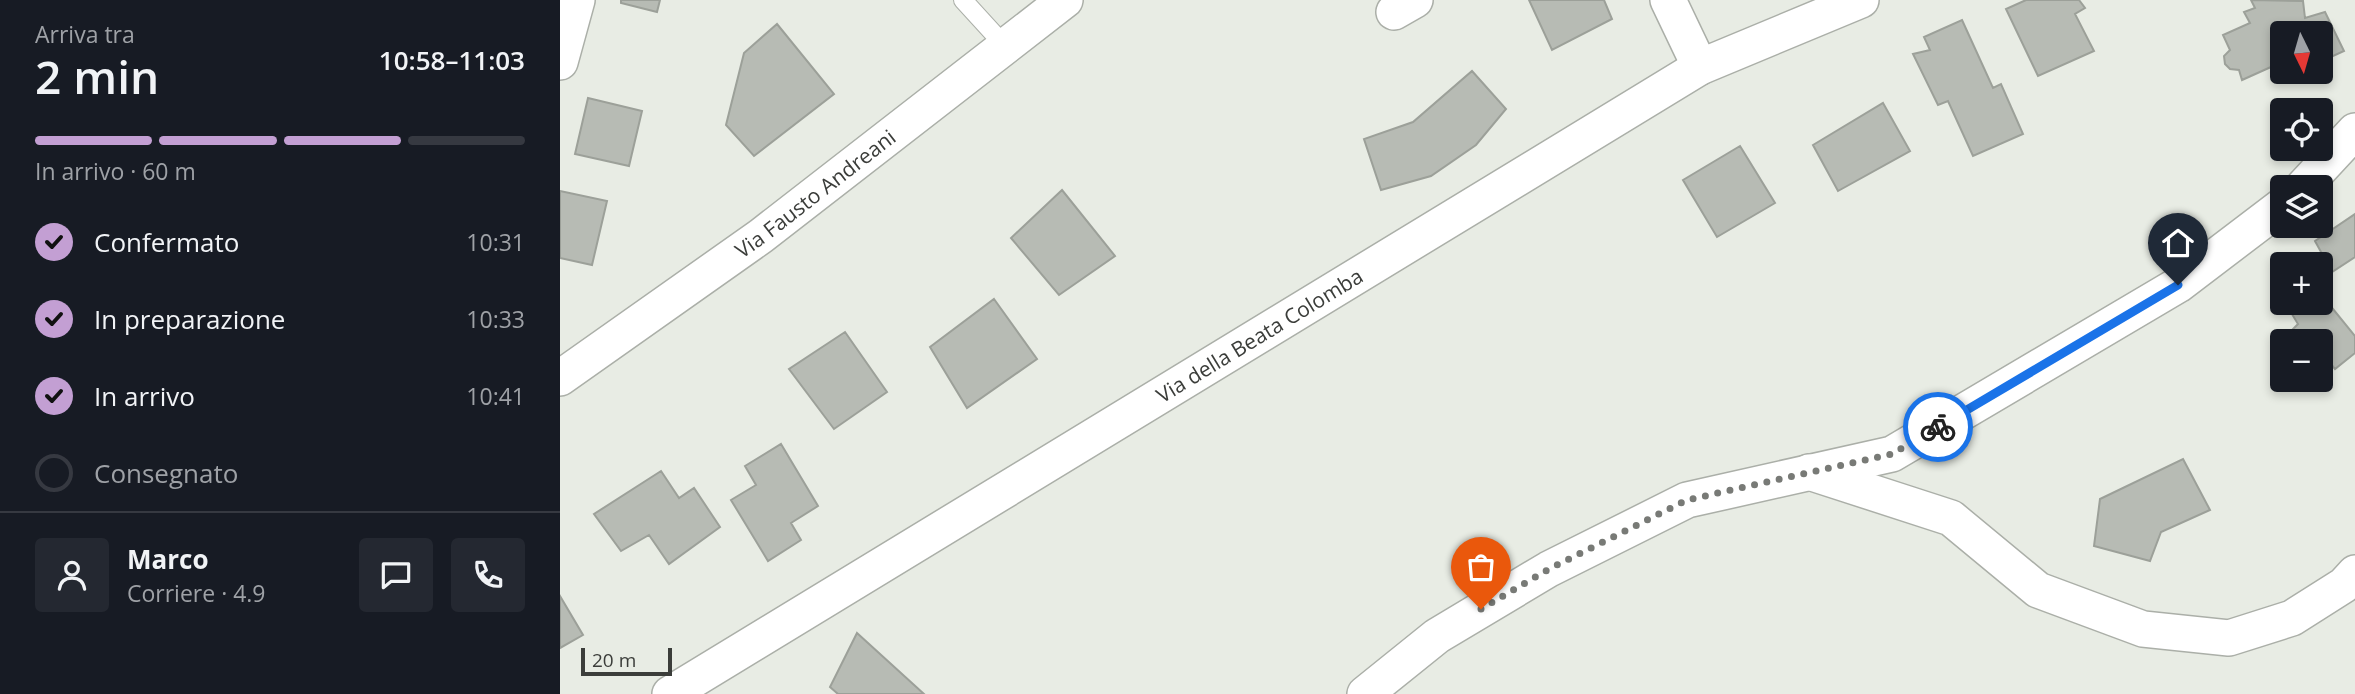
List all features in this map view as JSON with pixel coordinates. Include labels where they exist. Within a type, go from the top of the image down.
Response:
[{"type":"street","points":[[560,62],[577,0]]},
{"type":"street","name":"Via Fausto Andreani","points":[[560,378],[761,236],[1065,0]]},
{"type":"street","points":[[1668,0],[1700,67]]},
{"type":"street","name":"Via della Beata Colomba","points":[[670,694],[1700,67],[1861,0]]},
{"type":"street","points":[[2314,175],[2355,131]]},
{"type":"street","points":[[1365,694],[1437,636],[1549,569],[1687,500],[1805,471],[1892,454],[2178,285],[2270,215]]},
{"type":"street","points":[[1805,471],[1951,518],[2039,590],[2143,629],[2229,638],[2292,618],[2344,585],[2355,573]]},
{"type":"lane","points":[[963,0],[1005,46]]},
{"type":"building","points":[[621,0],[660,0],[657,12],[621,3]]},
{"type":"building","points":[[1529,0],[1604,0],[1612,19],[1552,50]]},
{"type":"building","points":[[2026,0],[2079,0],[2085,8],[2075,14],[2094,51],[2038,76],[2006,9]]},
{"type":"building","points":[[2251,0],[2303,1],[2305,18],[2325,12],[2329,21],[2270,21],[2270,67],[2242,80],[2239,70],[2230,69],[2225,64],[2224,56],[2230,50],[2223,35],[2250,23],[2244,12],[2255,8]]},
{"type":"building","points":[[1962,20],[1993,88],[2001,84],[2023,134],[1973,156],[1948,101],[1938,105],[1913,54],[1930,50],[1924,37]]},
{"type":"building","points":[[777,24],[834,94],[754,156],[726,125],[744,53]]},
{"type":"building","points":[[2333,28],[2344,51],[2333,56]]},
{"type":"building","points":[[1472,71],[1506,109],[1476,145],[1431,176],[1381,190],[1364,139],[1413,122]]},
{"type":"building","points":[[588,98],[642,111],[629,166],[575,154]]},
{"type":"building","points":[[1883,103],[1910,151],[1838,191],[1813,145]]},
{"type":"building","points":[[1740,146],[1775,203],[1717,237],[1683,180]]},
{"type":"building","points":[[1062,190],[1115,256],[1059,295],[1011,238]]},
{"type":"building","points":[[560,191],[607,201],[592,265],[560,258]]},
{"type":"building","points":[[2355,214],[2355,257],[2333,271],[2333,252],[2321,252],[2315,241],[2319,238],[2333,238],[2333,229]]},
{"type":"building","points":[[994,299],[1037,359],[967,408],[930,347]]},
{"type":"building","points":[[2333,309],[2355,336],[2355,353],[2335,369],[2333,329],[2293,329],[2298,324],[2293,315],[2333,315]]},
{"type":"building","points":[[845,332],[887,392],[834,429],[789,369]]},
{"type":"building","points":[[781,444],[818,506],[791,523],[801,540],[768,561],[731,500],[756,485],[745,466]]},
{"type":"building","points":[[2183,459],[2210,510],[2161,532],[2150,561],[2094,546],[2100,499]]},
{"type":"building","points":[[661,471],[679,498],[694,488],[720,527],[669,564],[649,535],[621,551],[594,514]]},
{"type":"building","points":[[560,596],[583,635],[560,648]]},
{"type":"building","points":[[857,633],[924,694],[838,694],[830,687]]},
{"type":"way so far","points":[[1481,609],[1549,569],[1687,500],[1801,472],[1892,454],[1938,427]]},
{"type":"route","points":[[1938,427],[2178,285]]}]
